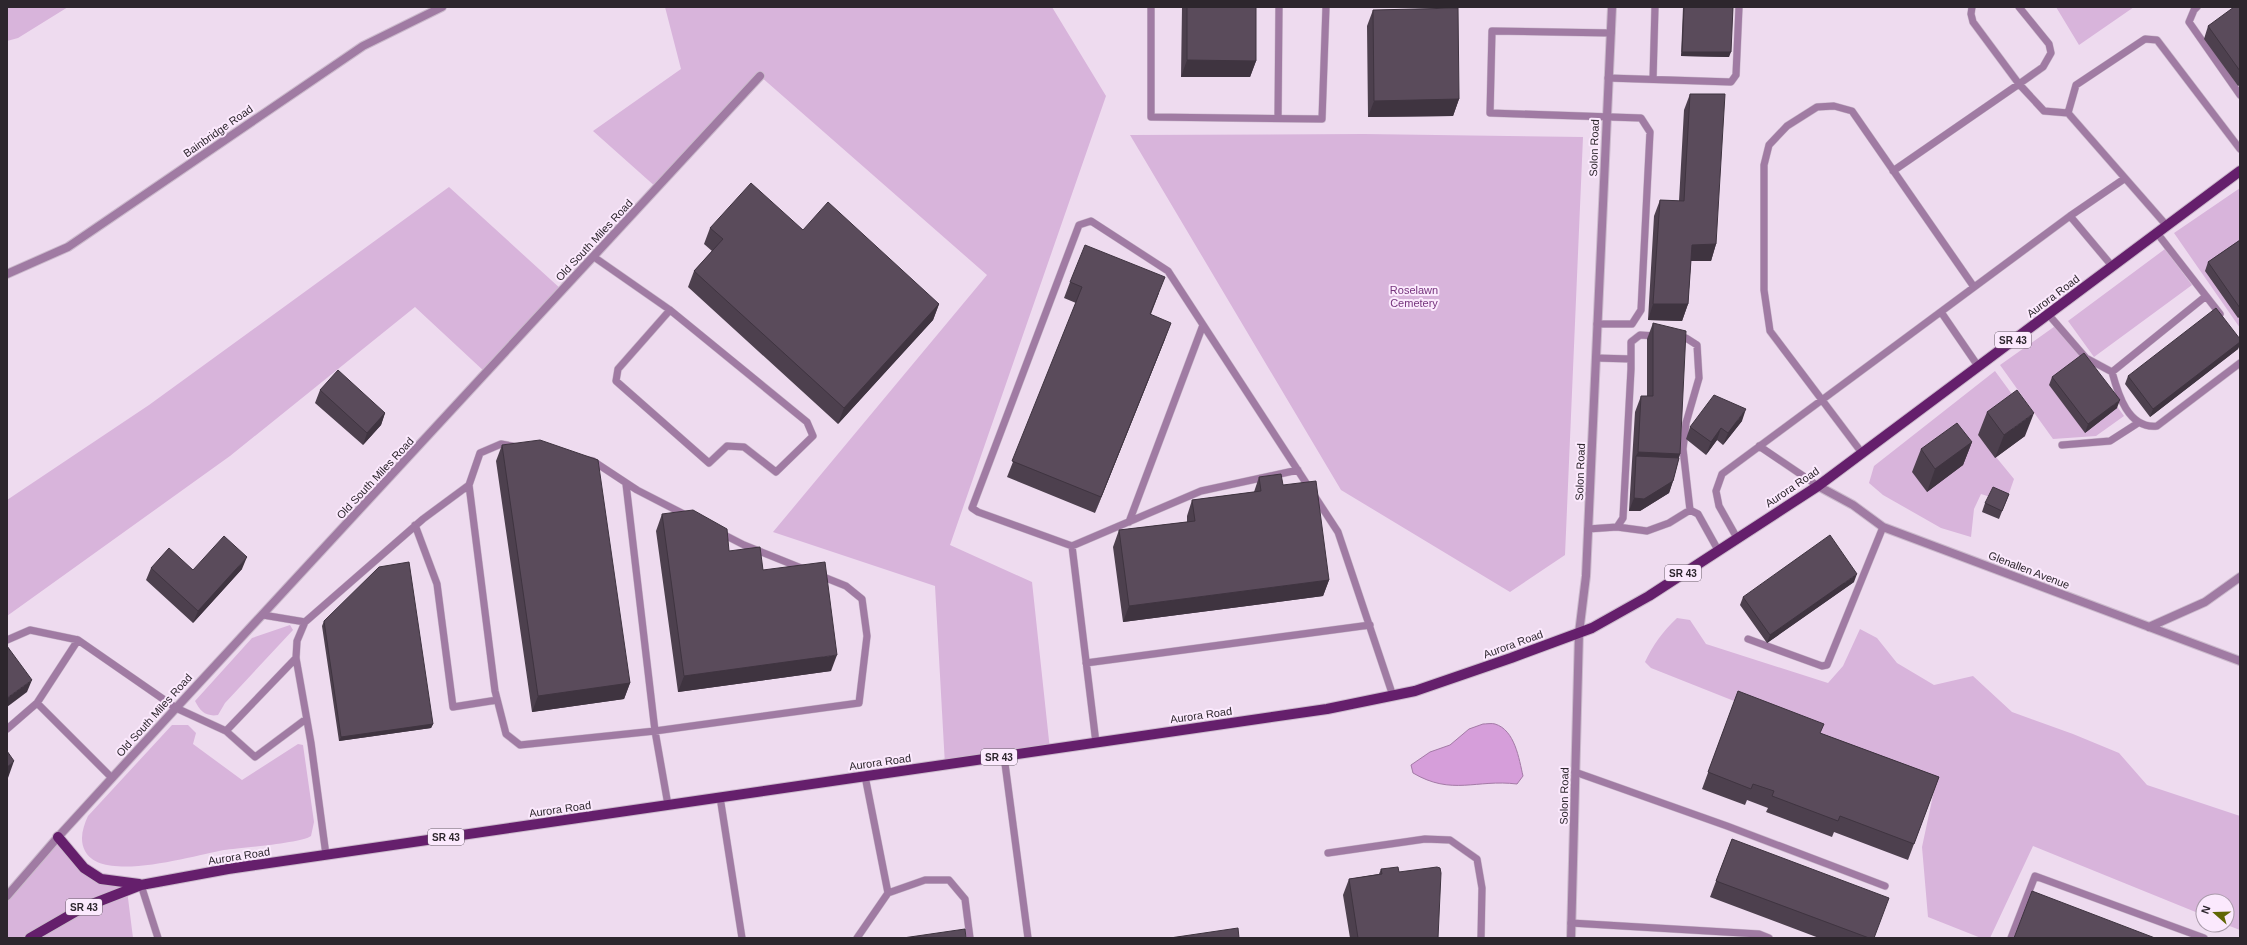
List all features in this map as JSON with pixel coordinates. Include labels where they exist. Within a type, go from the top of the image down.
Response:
[{"type":"main road","name":"Aurora Road","points":[[30,938],[82,908],[141,885],[228,869],[1327,709],[1415,691],[1459,676],[1592,628],[1648,596],[1818,486],[2240,171]]},
{"type":"main road","points":[[58,837],[84,868],[101,879],[141,885]]},
{"type":"street","name":"Bainbridge Road","points":[[7,274],[68,247],[363,46],[442,7]]},
{"type":"street","name":"Solon Road","points":[[1571,938],[1579,633],[1586,576],[1612,7]]},
{"type":"street","name":"Old South Miles Road","points":[[7,896],[58,837],[176,708],[760,76]]},
{"type":"street","name":"Glenallen Avenue","points":[[1818,486],[1854,505],[1883,527],[2240,661]]},
{"type":"street","points":[[2149,627],[2205,602],[2240,577]]},
{"type":"lane","points":[[1151,7],[1151,117],[1322,119],[1326,7]]},
{"type":"lane","points":[[1278,118],[1279,7]]},
{"type":"lane","points":[[1653,79],[1655,7]]},
{"type":"lane","points":[[1608,78],[1731,82],[1736,75],[1739,7]]},
{"type":"lane","points":[[1972,7],[1971,14],[1973,22],[2020,84],[2044,111],[2068,113],[2124,179],[2167,226]]},
{"type":"lane","points":[[1893,171],[2043,67],[2051,53],[2049,44],[2019,7]]},
{"type":"lane","points":[[2197,7],[2194,10],[2189,22],[2240,95]]},
{"type":"lane","points":[[1597,324],[1632,324],[1641,310],[1650,132],[1641,118],[1606,115],[1490,113],[1492,31],[1611,34]]},
{"type":"lane","points":[[2068,113],[2076,86],[2145,39],[2157,40],[2240,149]]},
{"type":"lane","points":[[1862,453],[1770,330],[1764,290],[1764,165],[1769,145],[1788,126],[1817,108],[1834,106],[1852,110],[1974,287]]},
{"type":"lane","points":[[1737,538],[1719,506],[1716,491],[1722,474],[2070,216],[2124,179]]},
{"type":"lane","points":[[2070,216],[2112,266]]},
{"type":"lane","points":[[1298,470],[1201,491],[1072,546],[978,512],[972,508],[1079,225],[1091,221],[1168,271],[1298,470],[1338,532],[1370,625],[1392,696]]},
{"type":"lane","points":[[2157,233],[2225,321]]},
{"type":"lane","points":[[594,257],[670,310],[807,422],[813,436],[776,472],[744,447],[727,446],[709,463],[616,381],[618,369],[670,310]]},
{"type":"lane","points":[[2112,372],[2206,296]]},
{"type":"lane","points":[[1941,312],[1978,366]]},
{"type":"lane","points":[[2048,314],[2086,358],[2112,372],[2118,395],[2138,423],[2147,427],[2157,426],[2240,363]]},
{"type":"lane","points":[[1129,522],[1203,325]]},
{"type":"lane","points":[[1617,527],[1623,518],[1631,342],[1640,335],[1686,338],[1697,346],[1699,378],[1686,423],[1683,449],[1690,510]]},
{"type":"lane","points":[[1596,358],[1631,359]]},
{"type":"lane","points":[[2062,444],[2110,441],[2138,423]]},
{"type":"lane","points":[[502,444],[593,461],[626,484],[744,545],[846,586],[862,599],[867,636],[859,703],[655,731],[520,745],[506,734],[498,700],[469,485],[480,453],[502,444]]},
{"type":"lane","points":[[1759,446],[1818,486]]},
{"type":"lane","points":[[626,484],[655,731],[668,805]]},
{"type":"lane","points":[[326,854],[296,658],[297,641],[305,622],[415,525],[469,485]]},
{"type":"lane","points":[[1588,529],[1617,527],[1647,531],[1670,523],[1690,510]]},
{"type":"lane","points":[[1690,510],[1698,514],[1718,550]]},
{"type":"lane","points":[[415,525],[437,584],[453,707],[498,700]]},
{"type":"lane","points":[[1748,639],[1822,666],[1827,665],[1883,527]]},
{"type":"lane","points":[[1072,546],[1096,743]]},
{"type":"lane","points":[[263,615],[305,622]]},
{"type":"lane","points":[[1086,662],[1370,625]]},
{"type":"lane","points":[[7,640],[30,630],[78,640],[176,708],[226,731],[255,757],[306,719]]},
{"type":"lane","points":[[7,729],[37,703],[78,640]]},
{"type":"lane","points":[[226,731],[296,658]]},
{"type":"lane","points":[[37,703],[112,778]]},
{"type":"lane","points":[[1004,756],[1028,938]]},
{"type":"lane","points":[[1575,772],[1727,826],[1885,886]]},
{"type":"lane","points":[[865,776],[888,893]]},
{"type":"lane","points":[[720,798],[742,938]]},
{"type":"lane","points":[[1328,853],[1425,839],[1450,840],[1477,859],[1482,888],[1481,938]]},
{"type":"lane","points":[[2011,938],[2035,876],[2204,938]]},
{"type":"lane","points":[[857,938],[888,893],[925,880],[949,880],[965,900],[970,938]]},
{"type":"lane","points":[[141,885],[158,938]]},
{"type":"lane","points":[[1571,923],[1759,934],[1769,938]]},
{"type":"green space","points":[[7,7],[68,7],[18,38],[7,41]]},
{"type":"green space","points":[[665,7],[1052,7],[1106,96],[950,545],[1032,582],[1050,750],[945,765],[935,586],[773,532],[987,275],[760,76],[657,188],[593,131],[681,69]]},
{"type":"green space","points":[[2056,7],[2134,7],[2079,45]]},
{"type":"green space","name":"Roselawn Cemetery","points":[[1364,134],[1583,137],[1565,555],[1510,592],[1341,490],[1130,135]]},
{"type":"green space","points":[[449,187],[562,290],[486,373],[415,307],[230,456],[7,616],[7,500],[149,405]]},
{"type":"green space","points":[[2240,188],[2240,328],[2174,233]]},
{"type":"green space","points":[[2165,249],[2192,285],[2094,357],[2068,321]]},
{"type":"green space","points":[[2058,324],[2124,416],[2096,436],[2053,439],[2000,365]]},
{"type":"green space","points":[[1995,371],[2025,412],[1978,435],[2014,479],[2006,502],[1981,494],[1974,509],[1971,537],[1941,528],[1883,495],[1869,483],[1874,466]]},
{"type":"green space","points":[[1677,618],[1690,620],[1706,644],[1828,683],[1843,666],[1860,629],[1877,638],[1897,663],[1934,685],[1973,676],[2012,712],[2073,734],[2119,753],[2147,785],[2240,816],[2240,930],[2235,928],[2235,893],[2195,893],[2195,912],[2033,846],[1990,938],[1981,938],[1928,917],[1922,847],[1935,786],[1825,737],[1651,668],[1645,662],[1655,644]]},
{"type":"green space","points":[[290,625],[293,630],[225,703],[218,715],[207,714],[199,708],[195,701],[252,638]]},
{"type":"green space","points":[[172,725],[188,725],[196,733],[193,744],[242,780],[298,744],[303,745],[314,822],[311,836],[296,841],[224,850],[150,865],[129,867],[110,865],[95,861],[85,851],[82,842],[83,829],[88,816]]},
{"type":"green space","points":[[58,837],[84,868],[126,882],[133,938],[7,938],[7,896]]},
{"type":"shaded area","points":[[1483,724],[1494,724],[1502,727],[1512,739],[1518,754],[1523,776],[1517,784],[1440,784],[1427,780],[1413,773],[1411,765],[1430,752],[1450,745],[1469,729]]},
{"type":"building","points":[[1187,7],[1256,7],[1256,61],[1187,60]]},
{"type":"building","points":[[1684,7],[1733,7],[1731,52],[1682,52]]},
{"type":"building","points":[[2234,7],[2240,7],[2240,71],[2208,26]]},
{"type":"building","points":[[1458,8],[1459,99],[1374,101],[1373,10]]},
{"type":"building","points":[[1690,94],[1725,94],[1716,244],[1692,245],[1688,304],[1653,304],[1660,200],[1684,201]]},
{"type":"building","points":[[751,183],[803,230],[828,202],[939,304],[844,408],[694,271],[723,239],[710,228]]},
{"type":"building","points":[[2240,240],[2240,308],[2208,262]]},
{"type":"building","points":[[1085,245],[1165,277],[1150,314],[1171,323],[1101,497],[1012,461],[1082,287],[1070,282]]},
{"type":"building","points":[[2216,308],[2240,339],[2240,342],[2153,409],[2128,376]]},
{"type":"building","points":[[1653,323],[1686,331],[1680,454],[1638,452],[1641,396],[1653,396]]},
{"type":"building","points":[[2084,353],[2120,400],[2088,424],[2052,377]]},
{"type":"building","points":[[338,370],[385,413],[367,433],[320,390]]},
{"type":"building","points":[[2017,390],[2034,413],[2004,435],[1987,412]]},
{"type":"building","points":[[1714,395],[1746,409],[1728,433],[1721,428],[1711,442],[1690,427]]},
{"type":"building","points":[[1957,423],[1972,442],[1935,469],[1921,449]]},
{"type":"building","points":[[540,440],[598,460],[630,683],[538,696],[502,445]]},
{"type":"building","points":[[1636,456],[1679,458],[1673,481],[1644,499],[1634,498]]},
{"type":"building","points":[[1281,474],[1283,485],[1316,481],[1329,580],[1129,606],[1119,530],[1195,521],[1192,500],[1261,491],[1259,477]]},
{"type":"building","points":[[1993,487],[2009,494],[2002,511],[1985,503]]},
{"type":"building","points":[[693,510],[727,529],[729,551],[760,547],[763,570],[825,562],[837,655],[684,676],[662,514]]},
{"type":"building","points":[[1830,535],[1857,574],[1770,635],[1743,597]]},
{"type":"building","points":[[224,536],[247,557],[198,611],[151,568],[169,548],[193,570]]},
{"type":"building","points":[[409,562],[433,724],[341,737],[324,621],[379,567]]},
{"type":"building","points":[[7,646],[32,680],[7,698]]},
{"type":"building","points":[[1738,691],[1824,724],[1820,733],[1939,777],[1914,844],[1840,816],[1838,821],[1772,796],[1774,791],[1753,784],[1751,789],[1708,772]]},
{"type":"building","points":[[7,751],[14,761],[7,767]]},
{"type":"building","points":[[1732,839],[1889,898],[1874,938],[1869,938],[1716,881]]},
{"type":"building","points":[[1398,867],[1399,872],[1437,867],[1440,868],[1438,938],[1358,938],[1349,879],[1382,874],[1381,869]]},
{"type":"building","points":[[2032,891],[2155,938],[2014,938]]},
{"type":"building","points":[[1238,928],[1239,938],[1170,938]]},
{"type":"building","points":[[965,929],[966,938],[903,938]]}]
